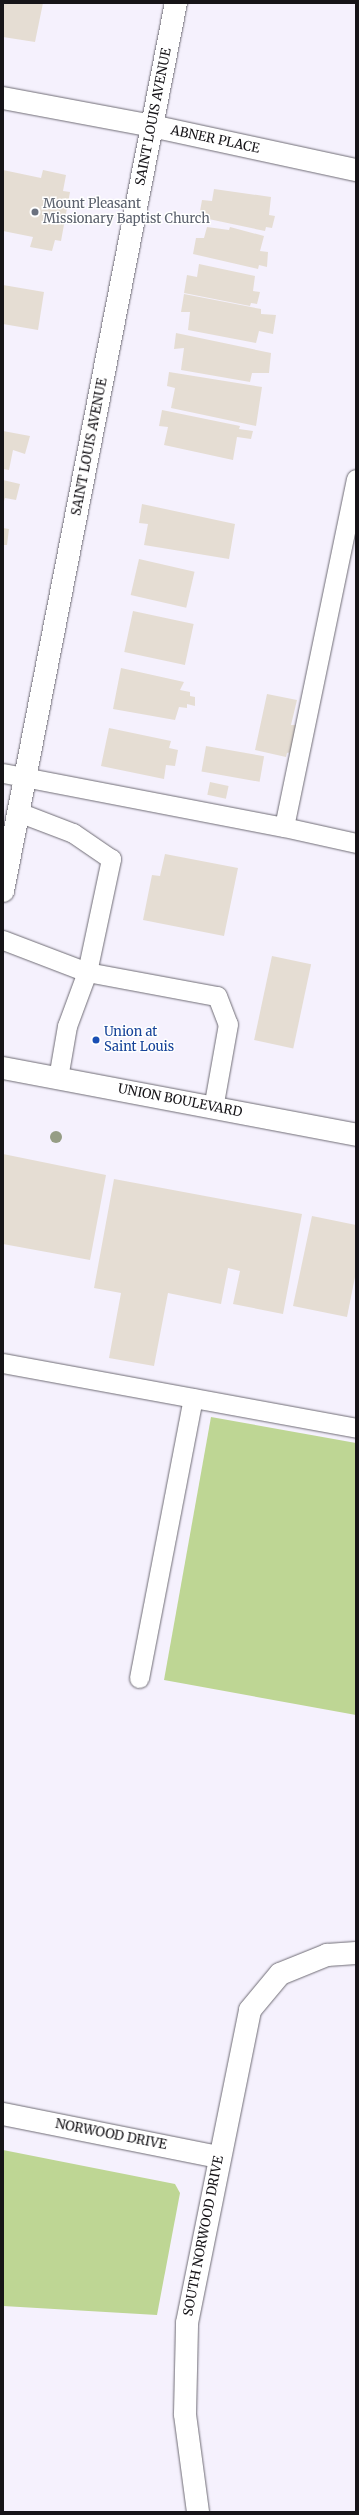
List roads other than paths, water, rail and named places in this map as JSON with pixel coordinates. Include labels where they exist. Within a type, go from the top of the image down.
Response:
[{"type":"street","name":"SAINT LOUIS AVENUE","points":[[3,891],[176,3]]},
{"type":"street","name":"ABNER PLACE","points":[[3,98],[152,126],[356,170]]},
{"type":"street","name":"UNION BOULEVARD","points":[[3,1068],[356,1135]]},
{"type":"street","name":"SOUTH NORWOOD DRIVE","points":[[198,2512],[185,2414],[187,2322],[219,2157],[250,2010],[280,1974],[327,1955],[356,1953]]},
{"type":"street","name":"NORWOOD DRIVE","points":[[3,2114],[219,2157]]},
{"type":"lane","points":[[284,827],[356,479]]},
{"type":"lane","points":[[3,773],[284,827],[356,843]]},
{"type":"lane","points":[[18,812],[73,833],[111,859],[87,972],[67,1026],[58,1078]]},
{"type":"lane","points":[[3,940],[87,972],[217,996],[228,1024],[213,1108]]},
{"type":"lane","points":[[3,1363],[356,1428]]},
{"type":"lane","points":[[139,1678],[192,1398]]},
{"type":"place","name":"Mount Pleasant Missionary Baptist Church","points":[[35,212]]},
{"type":"place","name":"Union at Saint Louis","points":[[96,1040]]}]
